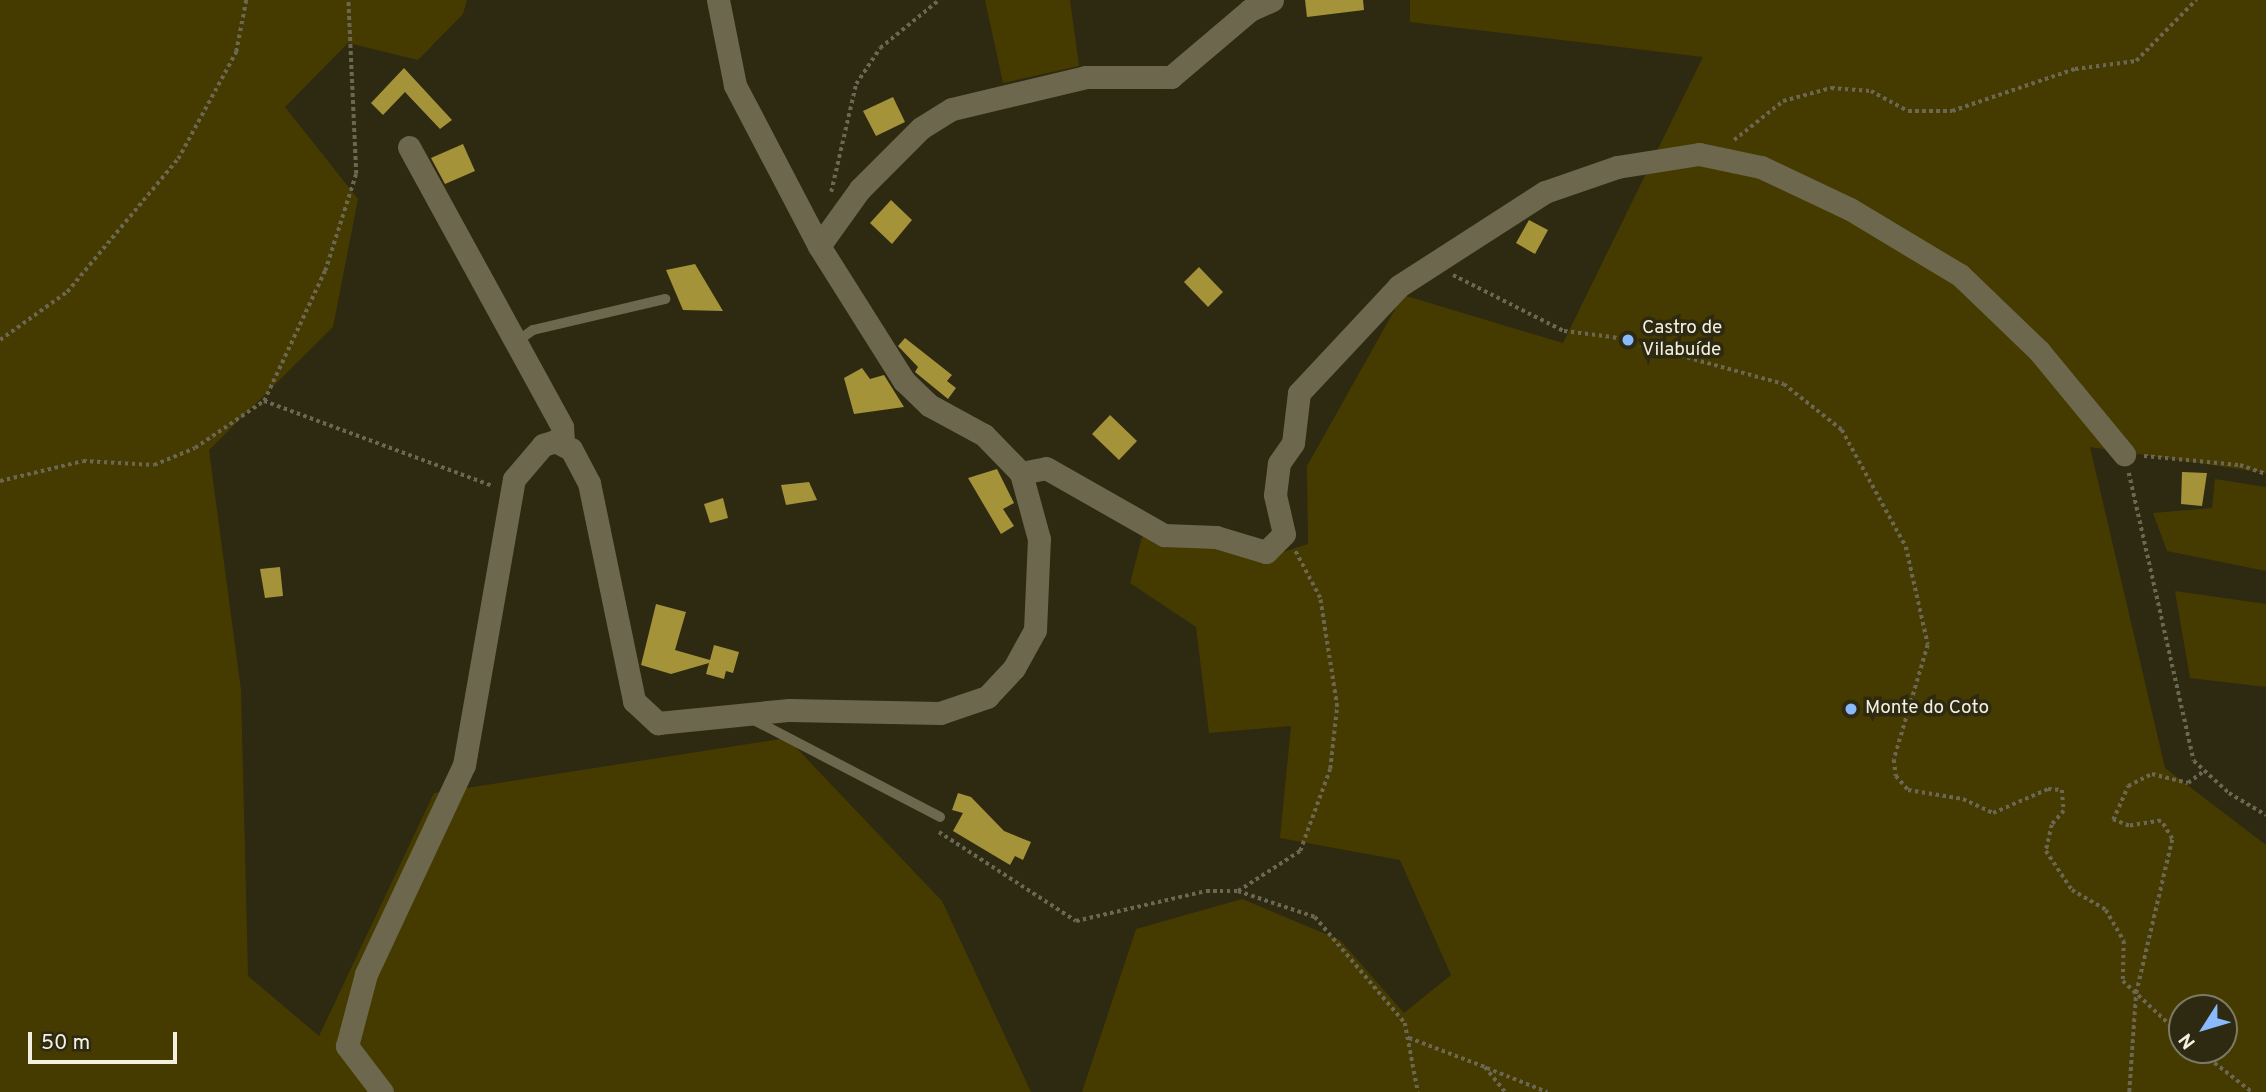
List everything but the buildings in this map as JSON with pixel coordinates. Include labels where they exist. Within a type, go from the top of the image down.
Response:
[{"type":"street","points":[[409,147],[513,345],[562,426],[563,443],[589,484],[607,545],[634,701],[658,723],[737,713],[940,713],[987,697],[1014,668],[1035,631],[1039,539],[1021,473],[984,435],[929,405],[904,381],[818,246],[735,85],[718,0]]},
{"type":"street","points":[[818,246],[835,229],[860,189],[921,128],[952,109],[1086,77],[1171,77],[1250,10],[1272,0]]},
{"type":"street","points":[[1021,473],[1046,468],[1164,534],[1216,537],[1266,552],[1284,534],[1275,495],[1279,463],[1293,443],[1299,393],[1399,286],[1545,192],[1617,167],[1713,157],[1761,167],[1850,209],[1960,275],[2039,351],[2124,454]]},
{"type":"street","points":[[382,1092],[347,1046],[366,974],[464,765],[513,479],[543,444],[563,443]]},
{"type":"lane","points":[[513,345],[533,330],[665,299]]},
{"type":"lane","points":[[737,713],[940,817]]},
{"type":"path","points":[[0,340],[67,292],[178,159],[236,52],[246,0]]},
{"type":"path","points":[[0,481],[83,461],[154,465],[195,448],[264,401],[326,271],[356,174],[348,0]]},
{"type":"path","points":[[835,229],[830,197],[856,84],[880,48],[939,0]]},
{"type":"path","points":[[1713,157],[1783,100],[1830,88],[1871,91],[1908,111],[1952,111],[2075,69],[2136,61],[2196,0]]},
{"type":"path","points":[[1427,267],[1469,280],[1564,331],[1613,337],[1784,384],[1842,430],[1906,548],[1928,645],[1894,760],[1896,776],[1908,790],[1963,799],[1993,813],[2048,789],[2062,790],[2064,811],[2052,825],[2046,851],[2072,890],[2106,910],[2124,941],[2123,981],[2168,1023]]},
{"type":"path","points":[[264,401],[487,488],[513,479]]},
{"type":"path","points":[[2266,474],[2240,466],[2124,454],[2194,761],[2266,815]]},
{"type":"path","points":[[1238,891],[1300,851],[1331,757],[1337,708],[1320,598],[1284,534]]},
{"type":"path","points":[[2129,1092],[2136,993],[2172,839],[2161,821],[2129,826],[2113,820],[2128,786],[2152,774],[2188,783],[2205,771]]},
{"type":"path","points":[[916,803],[948,843],[1076,921],[1206,891],[1238,891],[1315,917],[1405,1023],[1418,1092]]},
{"type":"path","points":[[1409,1038],[1546,1092]]},
{"type":"path","points":[[2216,1064],[2252,1092]]},
{"type":"path","points":[[1485,1067],[1505,1092]]},
{"type":"shaded area","points":[[0,0],[467,0],[463,14],[418,60],[348,43],[285,107],[358,199],[333,327],[209,450],[241,690],[248,976],[319,1036],[434,793],[787,738],[942,901],[1031,1092],[0,1092]]},
{"type":"shaded area","points":[[985,0],[1070,0],[1079,66],[1003,83]]},
{"type":"shaded area","points":[[1410,0],[2266,0],[2266,473],[2090,447],[2165,768],[2266,845],[2266,1092],[1082,1092],[1136,929],[1242,899],[1340,940],[1404,1013],[1451,975],[1400,860],[1280,838],[1291,726],[1209,733],[1196,627],[1130,583],[1142,537],[1208,544],[1258,560],[1308,544],[1307,466],[1403,295],[1563,343],[1703,57],[1410,22]]},
{"type":"shaded area","points":[[2215,479],[2266,487],[2266,571],[2167,551],[2153,513],[2212,508]]},
{"type":"shaded area","points":[[2175,591],[2266,604],[2266,687],[2190,678]]},
{"type":"place","name":"Castro de Vilabuíde","points":[[1628,340]]},
{"type":"place","name":"Monte do Coto","points":[[1851,709]]}]
